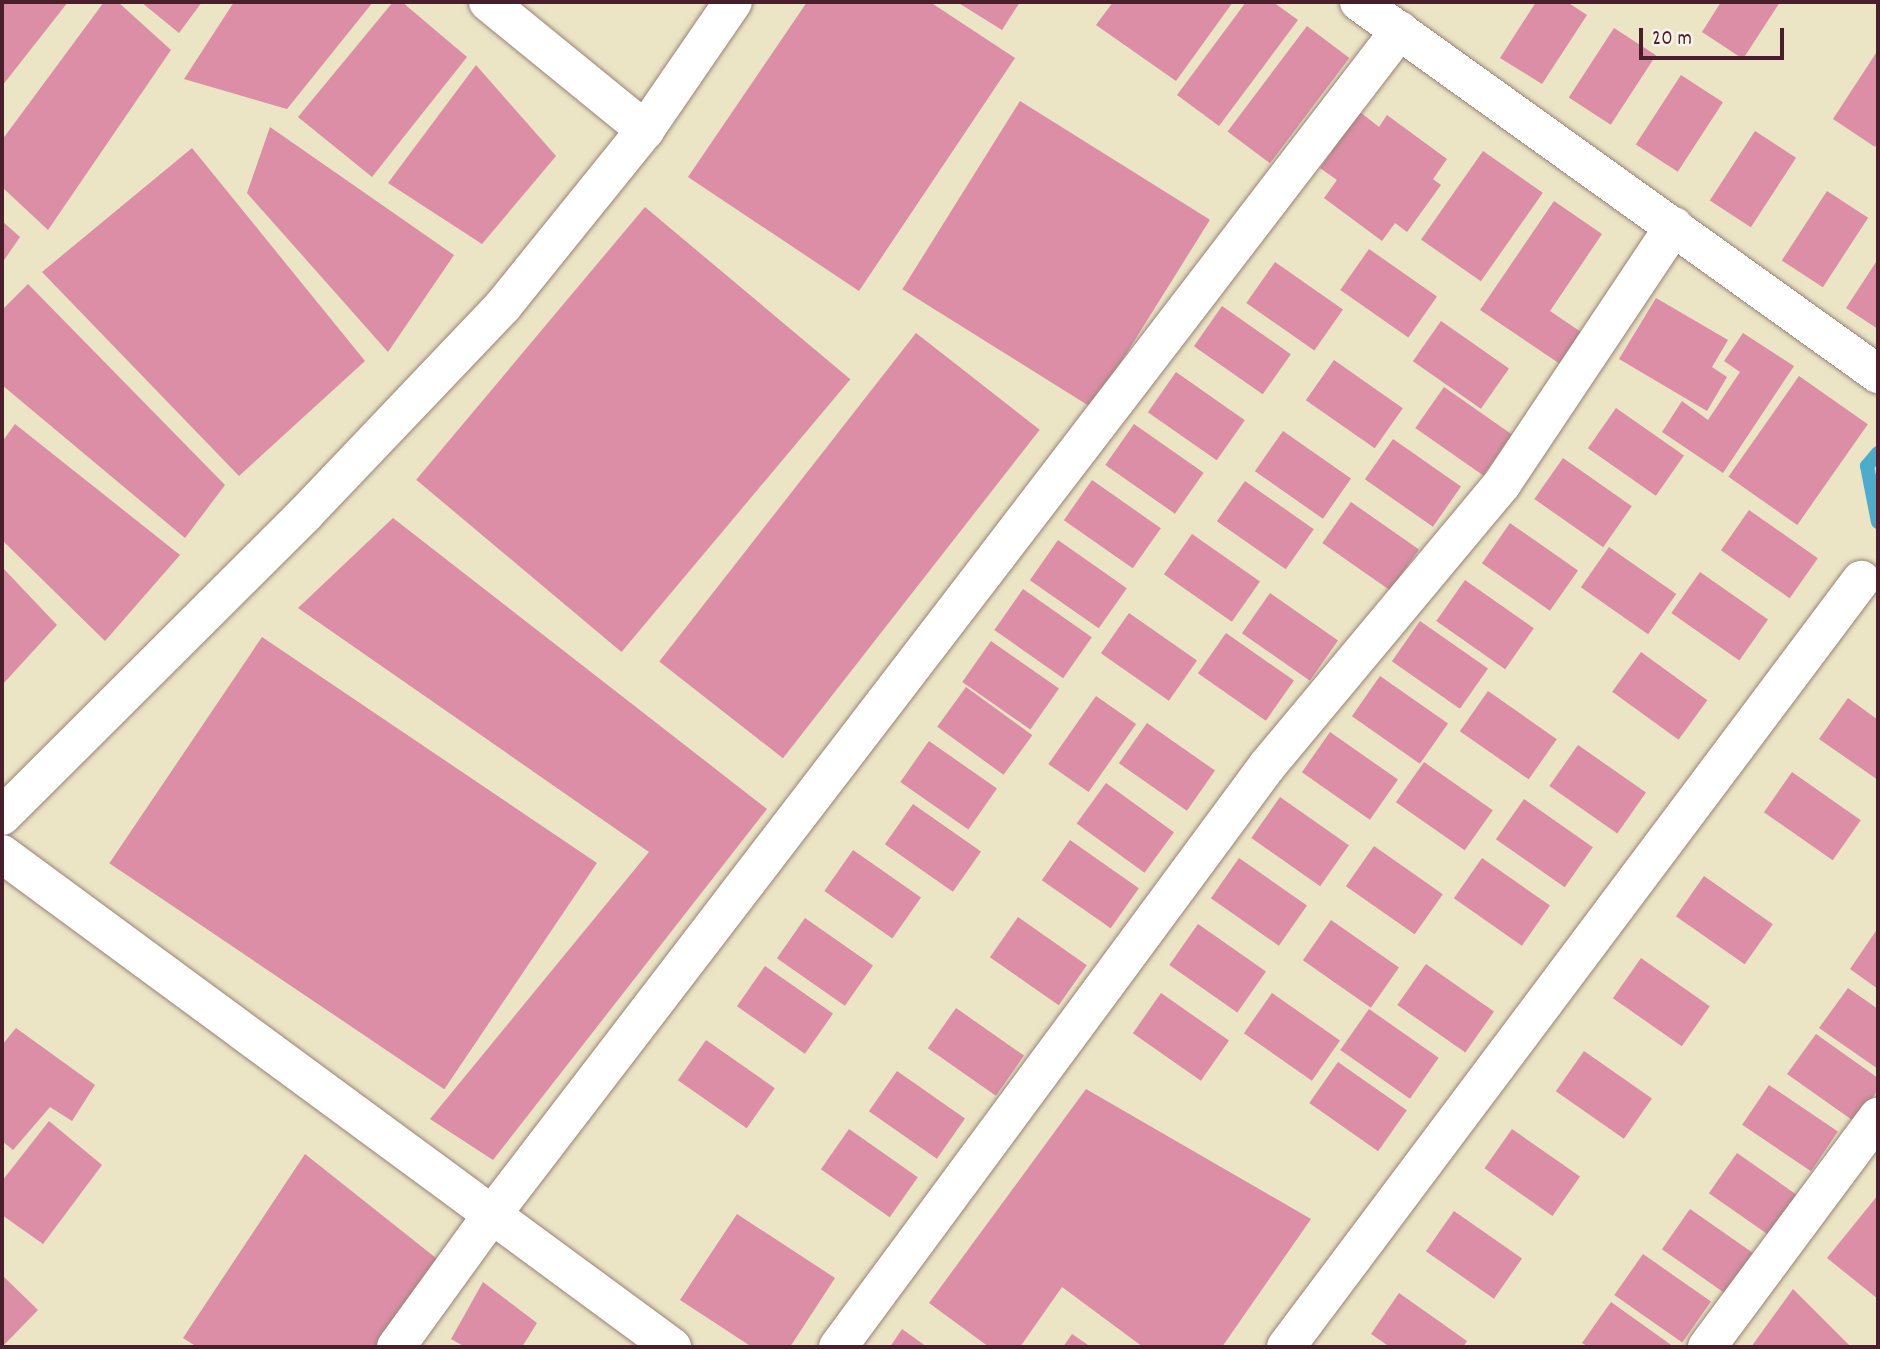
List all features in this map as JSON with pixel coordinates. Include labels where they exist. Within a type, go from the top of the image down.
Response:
[{"type":"street","points":[[488,2],[645,130]]},
{"type":"street","points":[[2,816],[305,513],[503,306],[645,130],[733,2]]},
{"type":"street","points":[[1359,2],[1878,374]]},
{"type":"street","points":[[396,1347],[491,1216],[1400,30]]},
{"type":"street","points":[[838,1347],[1267,766],[1502,484],[1674,226]]},
{"type":"street","points":[[1286,1347],[1861,580]]},
{"type":"street","points":[[2,855],[672,1347]]},
{"type":"street","points":[[1707,1347],[1878,1117]]},
{"type":"building","points":[[2,2],[68,2],[2,86]]},
{"type":"building","points":[[104,2],[118,2],[171,50],[48,230],[2,187],[2,140]]},
{"type":"building","points":[[141,2],[202,2],[179,33]]},
{"type":"building","points":[[234,2],[373,2],[287,109],[184,79]]},
{"type":"building","points":[[393,2],[402,2],[467,57],[372,177],[298,117]]},
{"type":"building","points":[[807,2],[930,2],[1015,58],[859,291],[688,177]]},
{"type":"building","points":[[957,2],[1020,2],[1002,30]]},
{"type":"building","points":[[1113,2],[1233,2],[1176,81],[1096,25]]},
{"type":"building","points":[[1246,2],[1273,2],[1298,20],[1219,126],[1177,95]]},
{"type":"building","points":[[1536,2],[1567,2],[1587,15],[1542,84],[1500,58]]},
{"type":"building","points":[[1721,2],[1780,2],[1743,59],[1702,32]]},
{"type":"building","points":[[1307,26],[1349,58],[1270,163],[1228,131]]},
{"type":"building","points":[[1614,28],[1656,55],[1611,125],[1569,98]]},
{"type":"building","points":[[1878,50],[1878,141],[1875,147],[1833,119]]},
{"type":"building","points":[[476,65],[556,156],[482,244],[388,183]]},
{"type":"building","points":[[1681,75],[1723,102],[1678,172],[1636,145]]},
{"type":"building","points":[[1020,101],[1210,220],[1092,408],[902,289]]},
{"type":"building","points":[[1360,112],[1379,127],[1387,115],[1447,159],[1433,179],[1441,185],[1407,232],[1395,223],[1382,241],[1324,198],[1337,180],[1320,168]]},
{"type":"building","points":[[270,127],[454,255],[388,352],[247,193]]},
{"type":"building","points":[[1755,131],[1796,158],[1751,227],[1710,201]]},
{"type":"building","points":[[192,148],[365,361],[239,476],[42,272]]},
{"type":"building","points":[[1483,151],[1543,193],[1481,281],[1421,239]]},
{"type":"building","points":[[1827,191],[1868,218],[1823,287],[1782,261]]},
{"type":"building","points":[[1554,201],[1602,234],[1550,311],[1584,334],[1563,366],[1480,310]]},
{"type":"building","points":[[645,207],[850,379],[621,652],[416,480]]},
{"type":"building","points":[[2,221],[20,237],[2,263]]},
{"type":"building","points":[[1369,249],[1437,297],[1408,338],[1340,290]]},
{"type":"building","points":[[1878,259],[1878,329],[1846,308]]},
{"type":"building","points":[[1275,262],[1343,310],[1314,351],[1246,303]]},
{"type":"building","points":[[28,284],[225,485],[185,538],[2,385],[2,310]]},
{"type":"building","points":[[1656,298],[1728,340],[1712,367],[1727,377],[1707,411],[1619,359]]},
{"type":"building","points":[[1222,306],[1291,354],[1263,394],[1194,346]]},
{"type":"building","points":[[1441,321],[1509,369],[1481,409],[1413,361]]},
{"type":"building","points":[[916,333],[1040,430],[783,758],[659,662]]},
{"type":"building","points":[[1743,333],[1794,366],[1723,473],[1662,432],[1682,401],[1708,420],[1740,372],[1724,361]]},
{"type":"building","points":[[1334,360],[1403,408],[1375,448],[1306,400]]},
{"type":"building","points":[[1176,372],[1245,420],[1217,460],[1148,412]]},
{"type":"building","points":[[1799,376],[1868,424],[1797,525],[1728,477]]},
{"type":"building","points":[[1444,387],[1512,435],[1483,476],[1415,428]]},
{"type":"building","points":[[1616,408],[1684,456],[1656,496],[1588,448]]},
{"type":"building","points":[[15,424],[180,555],[105,641],[2,540],[2,442]]},
{"type":"building","points":[[1134,424],[1204,473],[1175,514],[1105,465]]},
{"type":"building","points":[[1283,431],[1351,479],[1323,519],[1255,471]]},
{"type":"building","points":[[1393,439],[1461,487],[1433,527],[1365,479]]},
{"type":"building","points":[[1563,458],[1632,506],[1603,547],[1534,499]]},
{"type":"building","points":[[1092,480],[1161,528],[1133,568],[1064,520]]},
{"type":"building","points":[[1245,481],[1314,529],[1286,569],[1217,521]]},
{"type":"building","points":[[1351,502],[1419,550],[1390,591],[1322,543]]},
{"type":"building","points":[[1749,510],[1818,558],[1790,598],[1721,550]]},
{"type":"building","points":[[393,518],[767,809],[493,1160],[430,1119],[649,852],[298,608]]},
{"type":"building","points":[[1510,523],[1578,571],[1550,611],[1482,563]]},
{"type":"building","points":[[1192,534],[1260,582],[1232,622],[1164,574]]},
{"type":"building","points":[[1058,540],[1127,588],[1099,628],[1030,580]]},
{"type":"building","points":[[1609,547],[1676,594],[1648,634],[1581,587]]},
{"type":"building","points":[[2,567],[57,625],[2,685]]},
{"type":"building","points":[[1700,572],[1768,620],[1739,661],[1671,613]]},
{"type":"building","points":[[1465,580],[1534,628],[1505,669],[1436,621]]},
{"type":"building","points":[[1023,589],[1092,637],[1063,678],[994,630]]},
{"type":"building","points":[[1270,593],[1338,641],[1310,681],[1242,633]]},
{"type":"building","points":[[1129,613],[1197,661],[1169,701],[1101,653]]},
{"type":"building","points":[[1420,621],[1488,669],[1460,709],[1392,661]]},
{"type":"building","points":[[1226,633],[1294,681],[1266,721],[1198,673]]},
{"type":"building","points":[[262,637],[597,863],[444,1089],[109,863]]},
{"type":"building","points":[[991,641],[1059,689],[1030,730],[962,682]]},
{"type":"building","points":[[1641,652],[1707,700],[1679,740],[1612,692]]},
{"type":"building","points":[[1380,676],[1448,724],[1420,764],[1352,716]]},
{"type":"building","points":[[966,687],[1032,735],[1004,775],[937,727]]},
{"type":"building","points":[[1488,691],[1557,739],[1529,779],[1460,731]]},
{"type":"building","points":[[1096,696],[1136,724],[1089,792],[1048,764]]},
{"type":"building","points":[[1848,698],[1878,720],[1878,780],[1819,739]]},
{"type":"building","points":[[1147,723],[1215,771],[1187,811],[1119,763]]},
{"type":"building","points":[[1330,732],[1398,780],[1370,820],[1302,772]]},
{"type":"building","points":[[929,741],[997,789],[968,830],[900,782]]},
{"type":"building","points":[[1578,745],[1646,793],[1617,834],[1549,786]]},
{"type":"building","points":[[1424,762],[1493,810],[1465,850],[1396,802]]},
{"type":"building","points":[[1792,772],[1861,820],[1833,860],[1764,812]]},
{"type":"building","points":[[1106,783],[1174,832],[1145,873],[1077,823]]},
{"type":"building","points":[[1280,797],[1349,845],[1320,886],[1251,838]]},
{"type":"building","points":[[1524,799],[1593,847],[1565,887],[1496,839]]},
{"type":"building","points":[[913,804],[981,852],[953,892],[885,844]]},
{"type":"building","points":[[1070,840],[1139,888],[1111,928],[1042,880]]},
{"type":"building","points":[[1374,846],[1443,894],[1415,934],[1346,886]]},
{"type":"building","points":[[853,850],[921,898],[892,939],[824,891]]},
{"type":"building","points":[[1239,858],[1307,906],[1279,946],[1211,898]]},
{"type":"building","points":[[1482,858],[1550,906],[1522,946],[1454,898]]},
{"type":"building","points":[[1704,876],[1773,924],[1745,964],[1676,916]]},
{"type":"building","points":[[1018,917],[1087,965],[1059,1005],[990,957]]},
{"type":"building","points":[[805,918],[873,966],[845,1006],[777,958]]},
{"type":"building","points":[[1331,920],[1399,968],[1371,1008],[1303,960]]},
{"type":"building","points":[[1198,924],[1266,972],[1237,1013],[1169,965]]},
{"type":"building","points":[[1878,928],[1878,989],[1850,969]]},
{"type":"building","points":[[1641,958],[1710,1006],[1682,1046],[1613,998]]},
{"type":"building","points":[[1426,964],[1494,1012],[1465,1053],[1397,1005]]},
{"type":"building","points":[[765,966],[833,1014],[805,1054],[737,1006]]},
{"type":"building","points":[[1848,988],[1878,1009],[1878,1069],[1819,1028]]},
{"type":"building","points":[[1161,993],[1229,1041],[1201,1081],[1133,1033]]},
{"type":"building","points":[[1272,993],[1340,1041],[1312,1081],[1244,1033]]},
{"type":"building","points":[[956,1008],[1024,1056],[996,1096],[928,1048]]},
{"type":"building","points":[[1369,1009],[1439,1058],[1410,1099],[1340,1050]]},
{"type":"building","points":[[16,1028],[95,1085],[72,1121],[50,1107],[13,1150],[2,1141],[2,1045]]},
{"type":"building","points":[[1816,1034],[1878,1078],[1878,1090],[1855,1122],[1787,1074]]},
{"type":"building","points":[[706,1040],[775,1088],[747,1128],[678,1080]]},
{"type":"building","points":[[1584,1051],[1652,1099],[1624,1139],[1556,1091]]},
{"type":"building","points":[[1338,1062],[1407,1110],[1378,1151],[1309,1103]]},
{"type":"building","points":[[897,1071],[965,1119],[937,1159],[869,1111]]},
{"type":"building","points":[[1769,1085],[1838,1131],[1811,1171],[1742,1125]]},
{"type":"building","points":[[1086,1089],[1311,1219],[1222,1347],[1143,1347],[1062,1287],[1020,1347],[989,1347],[929,1303]]},
{"type":"building","points":[[49,1121],[102,1165],[43,1244],[2,1215],[2,1181]]},
{"type":"building","points":[[849,1129],[918,1177],[890,1217],[821,1169]]},
{"type":"building","points":[[1512,1129],[1580,1177],[1552,1216],[1484,1168]]},
{"type":"building","points":[[1737,1153],[1806,1201],[1778,1241],[1709,1193]]},
{"type":"building","points":[[305,1154],[441,1262],[379,1347],[197,1347],[183,1338]]},
{"type":"building","points":[[1878,1195],[1878,1299],[1827,1258]]},
{"type":"building","points":[[1690,1209],[1758,1257],[1730,1297],[1662,1249]]},
{"type":"building","points":[[1454,1211],[1522,1259],[1494,1299],[1426,1251]]},
{"type":"building","points":[[737,1214],[835,1278],[790,1347],[752,1347],[680,1300]]},
{"type":"building","points":[[1643,1254],[1711,1302],[1682,1343],[1614,1295]]},
{"type":"building","points":[[2,1275],[38,1310],[2,1347]]},
{"type":"building","points":[[483,1282],[537,1323],[522,1347],[465,1347],[451,1339]]},
{"type":"building","points":[[1793,1289],[1851,1347],[1751,1347]]},
{"type":"building","points":[[1399,1293],[1467,1341],[1463,1347],[1390,1347],[1371,1334]]},
{"type":"building","points":[[1611,1302],[1674,1347],[1589,1347],[1582,1343]]},
{"type":"building","points":[[902,1329],[927,1347],[890,1347]]},
{"type":"building","points":[[1072,1334],[1091,1347],[1063,1347]]},
{"type":"waterway","points":[[1878,453],[1867,466],[1878,522]]}]
